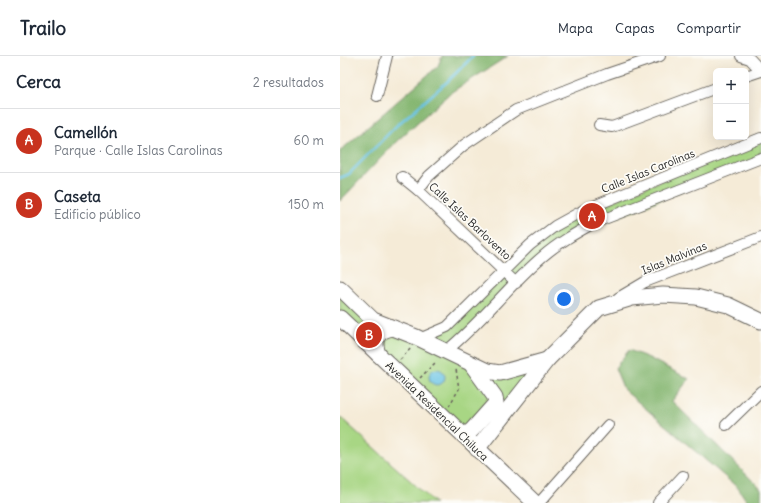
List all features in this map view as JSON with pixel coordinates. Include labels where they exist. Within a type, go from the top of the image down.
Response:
[{"type":"street","points":[[377,96],[387,56]]},
{"type":"street","points":[[741,56],[750,60],[761,71],[749,75]]},
{"type":"street","name":"Calle Islas Barlovento","points":[[418,190],[464,145],[516,110],[607,74],[655,57]]},
{"type":"street","points":[[599,125],[612,127],[713,89]]},
{"type":"street","name":"Calle Islas Carolinas","points":[[419,339],[447,327],[536,240],[555,226],[584,210],[761,138]]},
{"type":"street","points":[[446,351],[462,338],[543,257],[570,236],[594,223],[761,158]]},
{"type":"street","name":"Calle Islas Barlovento","points":[[402,177],[505,270],[516,283]]},
{"type":"street","name":"Islas Malvinas","points":[[599,308],[645,282],[761,237]]},
{"type":"street","points":[[340,288],[373,320],[446,351],[487,371],[500,373],[547,360]]},
{"type":"street","points":[[477,449],[547,360],[599,308],[632,298],[663,295],[696,297],[728,305],[761,321]]},
{"type":"street","name":"Avenida Residencial Chiluca","points":[[340,318],[535,503]]},
{"type":"street","points":[[378,354],[375,344],[377,335],[381,331],[393,328]]},
{"type":"street","points":[[464,436],[472,430],[496,403],[495,397],[467,362]]},
{"type":"street","points":[[726,425],[761,391]]},
{"type":"street","points":[[540,503],[608,425]]},
{"type":"street","points":[[658,503],[683,476]]},
{"type":"path","points":[[393,368],[419,339]]},
{"type":"path","points":[[412,387],[446,351]]},
{"type":"path","points":[[440,414],[456,396],[459,389],[456,369],[467,362]]},
{"type":"green space","points":[[442,56],[508,56],[450,93],[398,140],[340,201],[340,151],[438,66]]},
{"type":"green space","points":[[761,138],[761,158],[570,237],[447,351],[487,371],[547,360],[477,449],[378,354],[381,331],[416,337],[447,327],[555,226]]},
{"type":"green space","points":[[340,288],[373,320],[359,336],[340,318]]},
{"type":"green space","points":[[629,350],[649,358],[689,379],[672,401],[758,486],[761,490],[761,503],[748,503],[738,488],[624,390],[615,368]]},
{"type":"green space","points":[[340,417],[435,503],[340,503]]},
{"type":"water","points":[[437,369],[444,374],[445,377],[440,384],[437,385],[430,380],[429,377],[434,370]]},
{"type":"waterway","points":[[340,178],[349,174],[396,126],[448,81],[473,56]]},
{"type":"place","name":"Camellón","points":[[592,216]]},
{"type":"place","name":"Caseta","points":[[369,335]]}]
